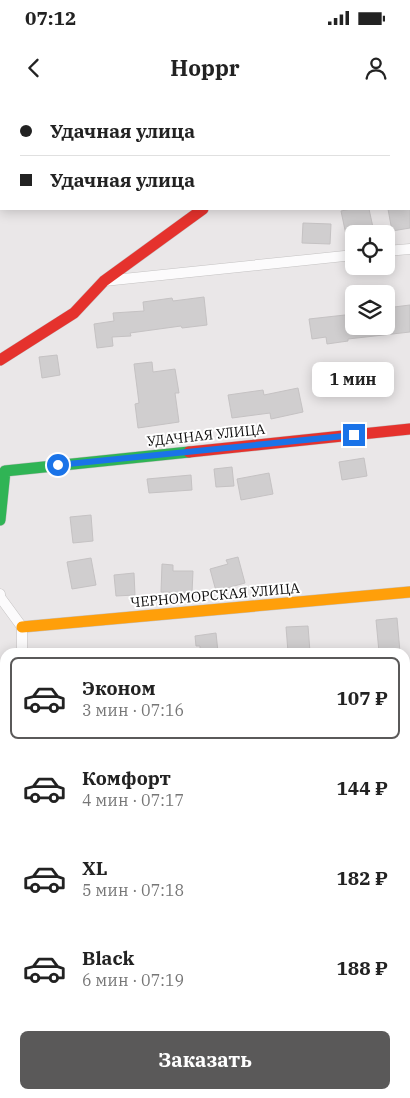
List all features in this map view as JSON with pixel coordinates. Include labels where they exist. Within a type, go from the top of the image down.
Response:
[{"type":"street","points":[[0,360],[74,313],[104,281],[202,210]]},
{"type":"street","points":[[395,250],[410,249]]},
{"type":"street","points":[[104,281],[345,256]]},
{"type":"street","name":"УДАЧНАЯ УЛИЦА","points":[[0,520],[5,470],[410,429]]},
{"type":"street","name":"ЧЕРНОМОРСКАЯ УЛИЦА","points":[[22,627],[410,592]]},
{"type":"street","points":[[0,594],[0,597],[22,627],[22,648]]},
{"type":"building","points":[[369,210],[372,225],[345,225],[345,230],[341,211]]},
{"type":"building","points":[[388,210],[410,210],[410,228],[395,230],[395,225],[391,225]]},
{"type":"building","points":[[303,223],[331,224],[330,244],[302,243]]},
{"type":"building","points":[[204,297],[207,325],[182,328],[181,326],[130,333],[131,336],[112,337],[113,346],[97,348],[94,324],[114,321],[113,313],[144,311],[143,302],[172,298],[173,301]]},
{"type":"building","points":[[410,305],[410,332],[395,334],[395,307]]},
{"type":"building","points":[[345,315],[345,335],[383,335],[348,339],[348,341],[327,344],[326,337],[312,339],[309,319]]},
{"type":"building","points":[[57,355],[60,375],[42,378],[39,357]]},
{"type":"building","points":[[152,362],[153,372],[175,369],[179,393],[175,393],[179,422],[138,428],[135,404],[139,403],[134,364]]},
{"type":"building","points":[[298,388],[303,412],[271,419],[270,413],[232,418],[228,395],[263,390],[264,395]]},
{"type":"building","points":[[364,458],[367,476],[342,480],[339,462]]},
{"type":"building","points":[[232,467],[234,486],[216,487],[214,469]]},
{"type":"building","points":[[269,473],[273,494],[241,500],[237,479]]},
{"type":"building","points":[[191,475],[192,490],[149,493],[147,479]]},
{"type":"building","points":[[91,515],[93,541],[73,543],[70,517]]},
{"type":"building","points":[[238,557],[245,583],[216,591],[210,569],[228,564],[226,560]]},
{"type":"building","points":[[91,558],[96,585],[72,589],[67,562]]},
{"type":"building","points":[[162,564],[173,565],[173,571],[193,571],[192,593],[161,592]]},
{"type":"building","points":[[134,573],[135,595],[116,596],[114,575]]},
{"type":"building","points":[[397,618],[400,648],[379,648],[376,620]]},
{"type":"building","points":[[308,626],[310,648],[288,648],[286,627]]},
{"type":"building","points":[[216,633],[218,648],[200,648],[200,646],[196,646],[195,636]]},
{"type":"traffic: fast","points":[[0,520],[5,471],[189,452]]},
{"type":"traffic: slow","points":[[22,627],[410,592]]},
{"type":"traffic: jam","points":[[0,360],[74,313],[104,281],[202,210]]},
{"type":"traffic: jam","points":[[189,452],[410,429]]},
{"type":"route","points":[[58,465],[354,435]]}]
